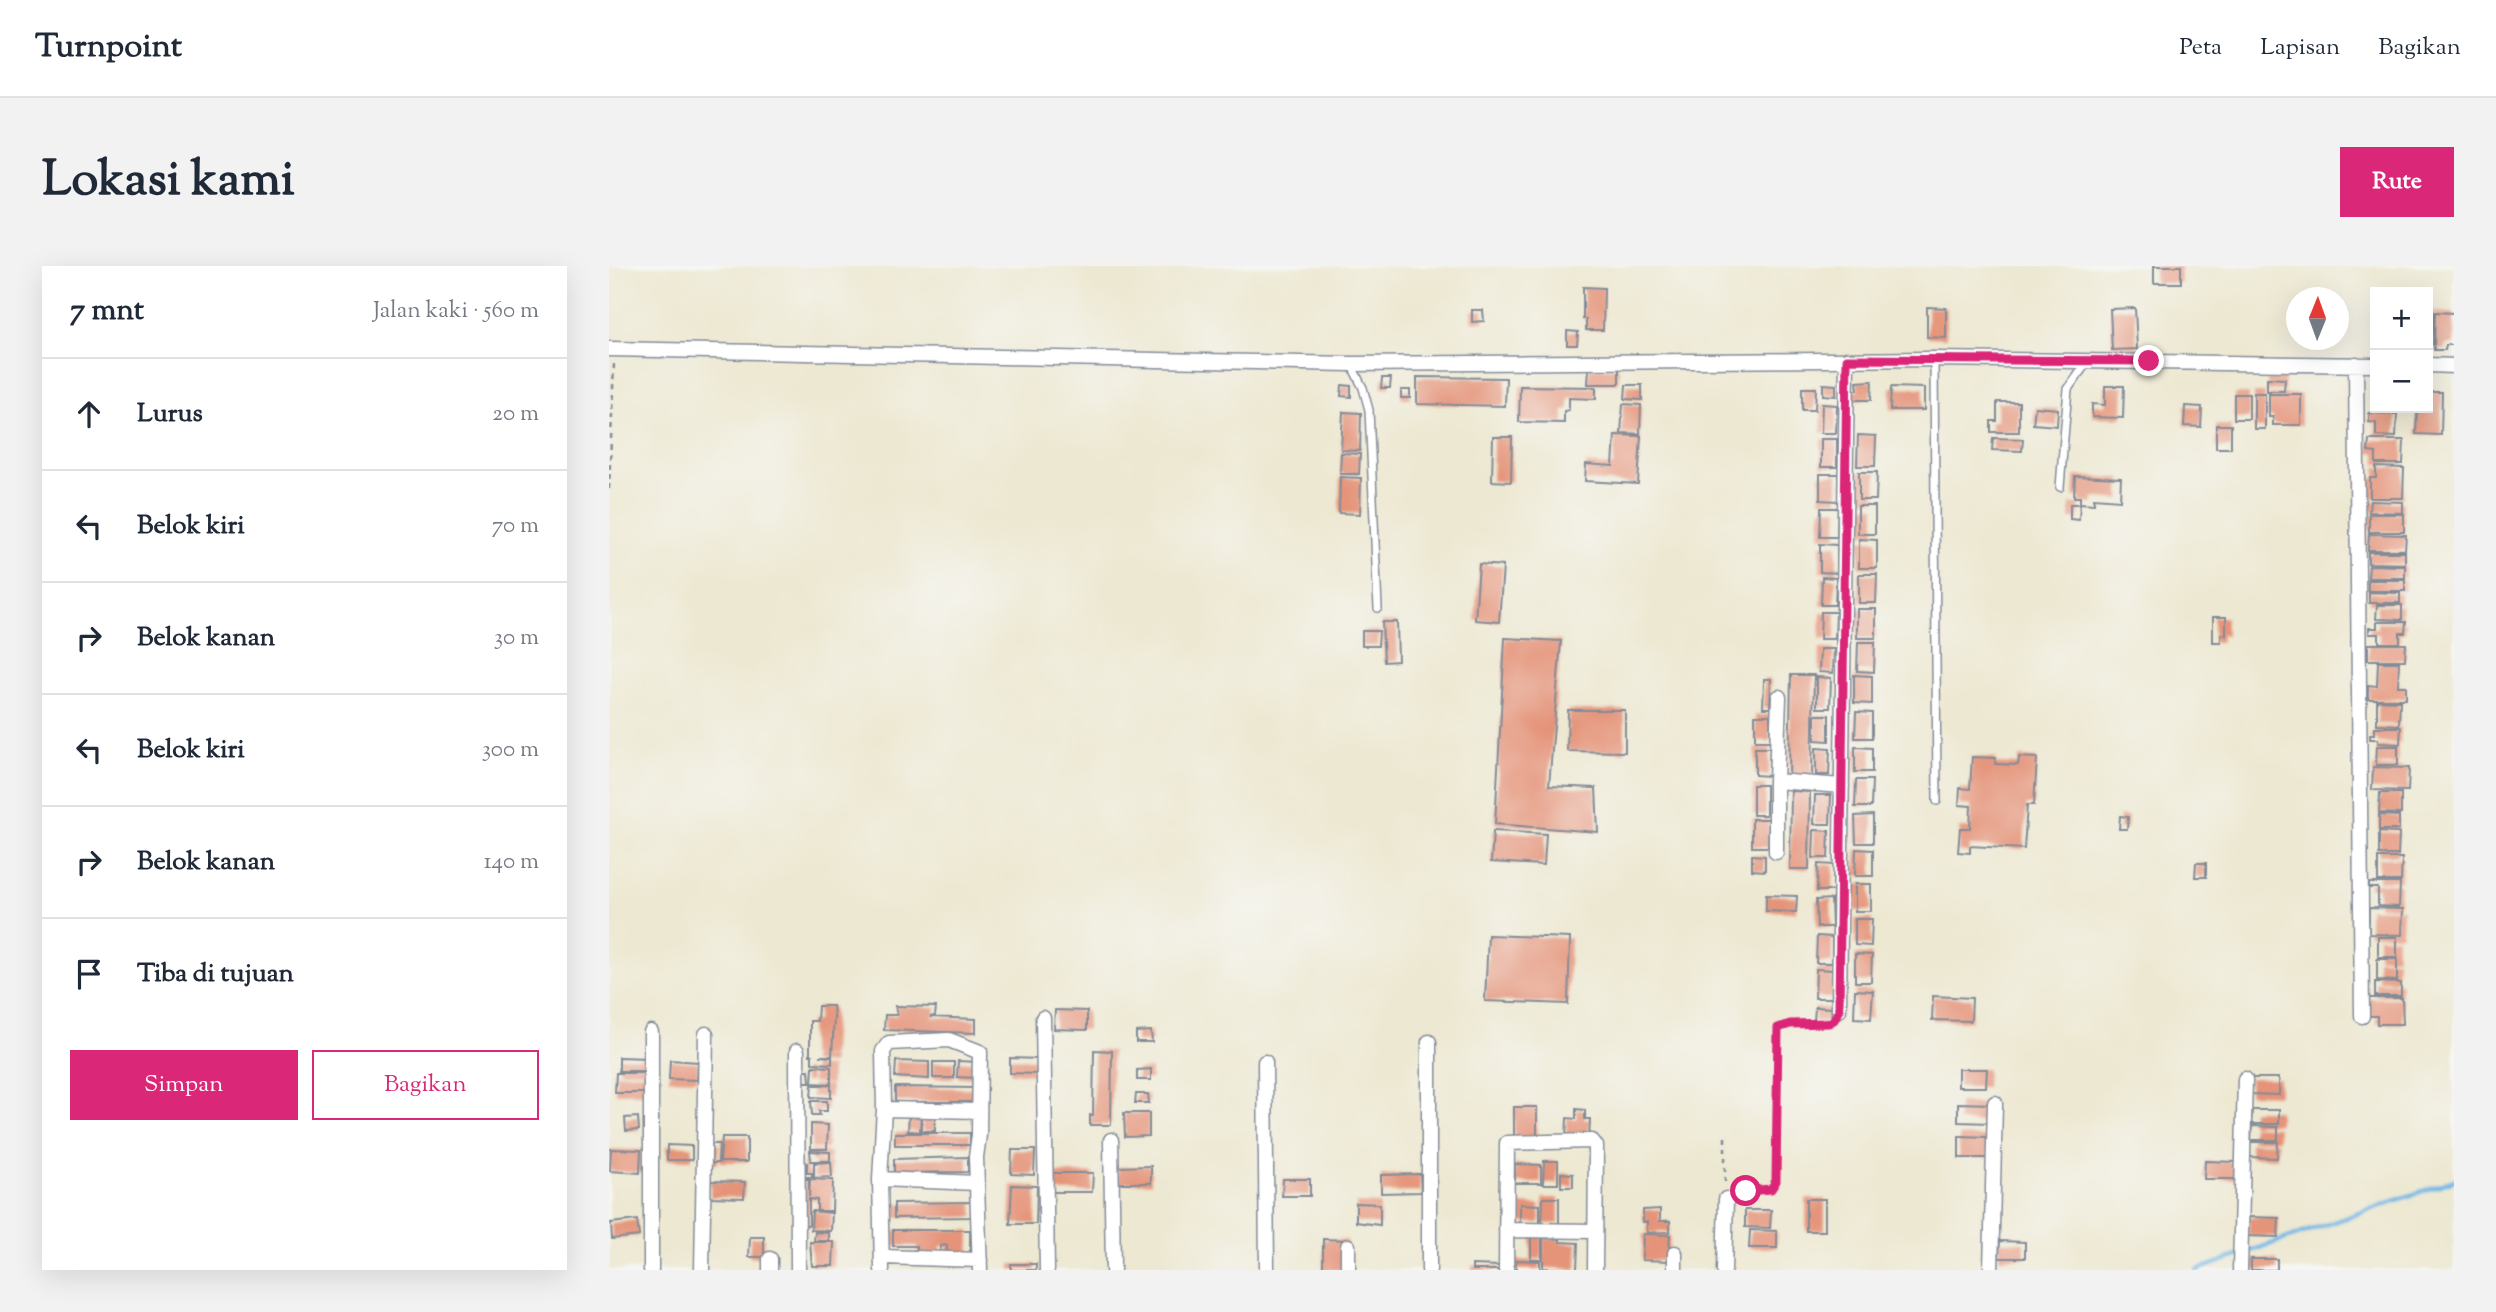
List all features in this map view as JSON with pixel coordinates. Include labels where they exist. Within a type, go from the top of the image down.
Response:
[{"type":"street","points":[[612,349],[1351,363],[1934,359],[2370,365]]},
{"type":"street","points":[[1839,1010],[1847,359]]},
{"type":"street","points":[[2356,364],[2362,1016]]},
{"type":"street","points":[[2433,365],[2454,366]]},
{"type":"street","points":[[1776,852],[1779,697]]},
{"type":"street","points":[[1776,781],[1842,786]]},
{"type":"street","points":[[1043,1018],[1047,1270]]},
{"type":"street","points":[[651,1032],[651,1270]]},
{"type":"street","points":[[702,1270],[706,1034]]},
{"type":"street","points":[[949,1040],[980,1052],[979,1111],[976,1157],[980,1265],[882,1263],[880,1179],[884,1109],[883,1051],[886,1044],[949,1040]]},
{"type":"street","points":[[1429,1042],[1429,1270]]},
{"type":"street","points":[[797,1051],[798,1270]]},
{"type":"street","points":[[1265,1062],[1267,1270]]},
{"type":"street","points":[[2240,1268],[2245,1079]]},
{"type":"street","points":[[1991,1270],[1995,1103]]},
{"type":"street","points":[[884,1109],[979,1111]]},
{"type":"street","points":[[1111,1140],[1113,1270]]},
{"type":"street","points":[[1506,1270],[1507,1143],[1592,1141],[1596,1146],[1595,1270]]},
{"type":"street","points":[[880,1179],[977,1183]]},
{"type":"street","points":[[1724,1270],[1726,1199]]},
{"type":"street","points":[[1506,1230],[1595,1231]]},
{"type":"street","points":[[1348,1247],[1348,1270]]},
{"type":"street","points":[[1675,1253],[1675,1270]]},
{"type":"lane","points":[[1934,359],[1937,801]]},
{"type":"lane","points":[[2060,487],[2069,389],[2088,360]]},
{"type":"lane","points":[[1351,363],[1363,388],[1369,410],[1378,608]]},
{"type":"path","points":[[609,489],[612,349]]},
{"type":"path","points":[[1725,1137],[1726,1199],[1746,1191],[1767,1191],[1775,1184],[1778,1028],[1790,1024],[1829,1023],[1834,1020],[1839,1010]]},
{"type":"building","points":[[2154,266],[2181,266],[2181,283],[2154,283]]},
{"type":"building","points":[[1583,287],[1604,288],[1603,330],[1586,330],[1586,319],[1583,319]]},
{"type":"building","points":[[1927,307],[1946,308],[1946,338],[1927,337]]},
{"type":"building","points":[[2135,308],[2137,349],[2112,350],[2110,309]]},
{"type":"building","points":[[1472,310],[1483,310],[1484,321],[1472,322]]},
{"type":"building","points":[[2435,312],[2454,313],[2454,345],[2446,345],[2445,350],[2434,350]]},
{"type":"building","points":[[1567,331],[1578,332],[1577,345],[1567,345]]},
{"type":"building","points":[[1589,368],[1619,368],[1619,384],[1588,384]]},
{"type":"building","points":[[1417,377],[1506,378],[1505,406],[1417,404]]},
{"type":"building","points":[[1382,378],[1391,378],[1390,388],[1381,388]]},
{"type":"building","points":[[2267,378],[2285,379],[2284,391],[2267,391]]},
{"type":"building","points":[[1872,381],[1871,400],[1852,400],[1852,390],[1858,390],[1857,382]]},
{"type":"building","points":[[1823,384],[1836,385],[1836,396],[1823,395]]},
{"type":"building","points":[[1342,385],[1351,386],[1351,397],[1341,396]]},
{"type":"building","points":[[1626,385],[1642,385],[1642,400],[1625,399]]},
{"type":"building","points":[[1520,386],[1596,387],[1596,399],[1569,398],[1569,410],[1564,411],[1564,423],[1519,422]]},
{"type":"building","points":[[2105,386],[2124,386],[2123,418],[2092,417],[2092,404],[2105,405]]},
{"type":"building","points":[[1891,387],[1924,388],[1924,410],[1890,410]]},
{"type":"building","points":[[1802,388],[1816,388],[1815,410],[1802,410]]},
{"type":"building","points":[[1401,390],[1410,390],[1410,398],[1401,398]]},
{"type":"building","points":[[2433,392],[2442,392],[2441,435],[2416,434],[2417,413],[2433,413]]},
{"type":"building","points":[[2254,393],[2265,393],[2265,429],[2254,429]]},
{"type":"building","points":[[2234,394],[2249,394],[2249,419],[2234,419]]},
{"type":"building","points":[[2269,394],[2301,394],[2301,425],[2273,425],[2273,417],[2269,417]]},
{"type":"building","points":[[1997,402],[2019,402],[2019,432],[1991,432],[1991,421],[1997,421]]},
{"type":"building","points":[[1623,404],[1641,405],[1640,434],[1621,433]]},
{"type":"building","points":[[1822,404],[1837,405],[1836,433],[1821,433]]},
{"type":"building","points":[[2185,406],[2202,407],[2201,427],[2184,426]]},
{"type":"building","points":[[2035,407],[2058,409],[2057,426],[2033,424]]},
{"type":"building","points":[[1343,412],[1361,413],[1360,451],[1341,450]]},
{"type":"building","points":[[2369,413],[2397,414],[2396,437],[2376,436],[2376,423],[2369,422]]},
{"type":"building","points":[[2216,425],[2231,425],[2231,448],[2216,448]]},
{"type":"building","points":[[1615,435],[1641,436],[1638,484],[1585,481],[1586,464],[1613,466]]},
{"type":"building","points":[[1858,435],[1876,436],[1875,466],[1857,466]]},
{"type":"building","points":[[1493,437],[1512,437],[1511,482],[1492,481]]},
{"type":"building","points":[[1993,438],[2023,439],[2022,451],[1992,450]]},
{"type":"building","points":[[1821,439],[1837,439],[1837,467],[1821,467]]},
{"type":"building","points":[[2369,440],[2404,440],[2403,464],[2376,464],[2376,453],[2368,452]]},
{"type":"building","points":[[1341,453],[1360,454],[1359,474],[1340,474]]},
{"type":"building","points":[[2376,467],[2404,468],[2403,498],[2370,498],[2370,478],[2376,478]]},
{"type":"building","points":[[1859,472],[1877,472],[1876,500],[1859,500]]},
{"type":"building","points":[[1820,474],[1838,474],[1838,501],[1820,500]]},
{"type":"building","points":[[2075,476],[2121,478],[2120,500],[2094,498],[2094,504],[2080,503],[2080,497],[2074,497]]},
{"type":"building","points":[[1340,477],[1361,478],[1360,514],[1339,513]]},
{"type":"building","points":[[2370,501],[2403,502],[2403,513],[2369,512]]},
{"type":"building","points":[[2070,504],[2080,504],[2079,520],[2070,519]]},
{"type":"building","points":[[1858,506],[1875,506],[1875,534],[1858,534]]},
{"type":"building","points":[[1821,508],[1838,508],[1837,537],[1820,537]]},
{"type":"building","points":[[2369,514],[2404,514],[2404,532],[2369,532]]},
{"type":"building","points":[[2369,534],[2406,535],[2405,550],[2368,550]]},
{"type":"building","points":[[1859,539],[1877,540],[1877,568],[1859,568]]},
{"type":"building","points":[[1820,544],[1837,545],[1837,573],[1820,572]]},
{"type":"building","points":[[2368,552],[2405,552],[2405,564],[2368,563]]},
{"type":"building","points":[[1479,564],[1503,566],[1499,622],[1475,620]]},
{"type":"building","points":[[2369,565],[2405,566],[2405,578],[2368,578]]},
{"type":"building","points":[[1859,574],[1877,574],[1876,603],[1859,603]]},
{"type":"building","points":[[1822,577],[1836,578],[1835,605],[1821,605]]},
{"type":"building","points":[[2368,580],[2405,580],[2405,591],[2368,591]]},
{"type":"building","points":[[2369,592],[2400,593],[2400,603],[2369,603]]},
{"type":"building","points":[[2377,605],[2402,605],[2402,620],[2376,619]]},
{"type":"building","points":[[1857,609],[1876,609],[1876,638],[1857,638]]},
{"type":"building","points":[[1821,612],[1836,612],[1835,639],[1820,639]]},
{"type":"building","points":[[2213,617],[2226,617],[2226,635],[2221,634],[2221,642],[2213,642]]},
{"type":"building","points":[[1382,622],[1397,622],[1398,661],[1384,662]]},
{"type":"building","points":[[2377,622],[2406,622],[2405,633],[2400,633],[2400,643],[2379,643],[2379,634],[2369,634],[2369,628],[2377,628]]},
{"type":"building","points":[[1362,631],[1379,631],[1378,646],[1362,646]]},
{"type":"building","points":[[1505,638],[1561,641],[1549,786],[1596,788],[1598,832],[1495,824]]},
{"type":"building","points":[[1858,642],[1875,642],[1874,672],[1857,671]]},
{"type":"building","points":[[2368,644],[2406,644],[2405,660],[2368,660]]},
{"type":"building","points":[[1820,649],[1834,649],[1833,673],[1819,672]]},
{"type":"building","points":[[2378,662],[2399,662],[2398,686],[2406,686],[2406,699],[2368,699],[2368,685],[2377,686]]},
{"type":"building","points":[[1791,675],[1814,675],[1812,778],[1789,778]]},
{"type":"building","points":[[1854,675],[1872,676],[1872,704],[1854,703]]},
{"type":"building","points":[[1817,677],[1831,678],[1830,708],[1817,708]]},
{"type":"building","points":[[1764,679],[1771,679],[1770,708],[1763,708]]},
{"type":"building","points":[[2377,700],[2400,701],[2399,725],[2377,724]]},
{"type":"building","points":[[1568,710],[1625,710],[1625,752],[1567,751]]},
{"type":"building","points":[[1856,712],[1872,713],[1872,738],[1855,738]]},
{"type":"building","points":[[1755,715],[1770,715],[1770,741],[1755,741]]},
{"type":"building","points":[[1815,715],[1829,715],[1829,741],[1815,740]]},
{"type":"building","points":[[2375,727],[2401,727],[2400,744],[2378,743],[2378,739],[2370,739],[2370,734],[2375,734]]},
{"type":"building","points":[[2377,746],[2398,746],[2398,765],[2376,765]]},
{"type":"building","points":[[1855,747],[1872,748],[1872,772],[1855,772]]},
{"type":"building","points":[[1755,748],[1770,748],[1769,776],[1755,775]]},
{"type":"building","points":[[1816,748],[1830,749],[1829,775],[1816,775]]},
{"type":"building","points":[[1972,757],[1996,758],[1995,764],[2018,765],[2019,757],[2037,758],[2034,805],[2027,805],[2024,849],[1970,846],[1970,853],[1958,852],[1960,828],[1970,828],[1971,806],[1959,805],[1960,788],[1970,789]]},
{"type":"building","points":[[2373,767],[2409,768],[2408,791],[2372,790]]},
{"type":"building","points":[[1856,780],[1872,780],[1871,807],[1855,807]]},
{"type":"building","points":[[1753,785],[1766,785],[1766,815],[1753,815]]},
{"type":"building","points":[[1791,791],[1810,792],[1809,869],[1790,869]]},
{"type":"building","points":[[2380,793],[2401,793],[2401,814],[2379,813]]},
{"type":"building","points":[[1815,795],[1831,795],[1830,824],[1814,824]]},
{"type":"building","points":[[1873,815],[1873,843],[1856,843],[1855,816]]},
{"type":"building","points":[[2379,815],[2399,816],[2399,830],[2379,830]]},
{"type":"building","points":[[2120,816],[2128,817],[2127,829],[2119,829]]},
{"type":"building","points":[[1752,819],[1769,819],[1768,847],[1752,847]]},
{"type":"building","points":[[1814,830],[1829,831],[1828,858],[1813,858]]},
{"type":"building","points":[[1493,831],[1546,834],[1544,865],[1491,862]]},
{"type":"building","points":[[2379,832],[2399,833],[2398,855],[2379,855]]},
{"type":"building","points":[[1856,849],[1873,850],[1873,876],[1855,876]]},
{"type":"building","points":[[1752,855],[1765,856],[1765,871],[1752,870]]},
{"type":"building","points":[[2378,858],[2402,858],[2401,881],[2378,881]]},
{"type":"building","points":[[2196,863],[2206,863],[2206,877],[2195,877]]},
{"type":"building","points":[[1818,864],[1834,865],[1833,891],[1817,891]]},
{"type":"building","points":[[2369,883],[2400,883],[2399,907],[2378,906],[2378,888],[2369,888]]},
{"type":"building","points":[[1855,884],[1871,884],[1871,911],[1855,911]]},
{"type":"building","points":[[1766,895],[1797,896],[1796,912],[1766,911]]},
{"type":"building","points":[[1831,899],[1832,927],[1817,927],[1816,900]]},
{"type":"building","points":[[2369,908],[2403,909],[2402,935],[2369,934]]},
{"type":"building","points":[[1855,919],[1872,919],[1871,946],[1855,945]]},
{"type":"building","points":[[1488,935],[1570,938],[1568,1004],[1485,1001]]},
{"type":"building","points":[[1817,936],[1832,937],[1832,963],[1816,963]]},
{"type":"building","points":[[2378,937],[2397,937],[2397,957],[2378,957]]},
{"type":"building","points":[[1855,954],[1872,955],[1871,982],[1855,982]]},
{"type":"building","points":[[2377,959],[2397,959],[2397,981],[2377,980]]},
{"type":"building","points":[[1816,969],[1833,970],[1833,998],[1815,998]]},
{"type":"building","points":[[2375,982],[2401,983],[2401,996],[2375,996]]},
{"type":"building","points":[[1855,990],[1873,991],[1871,1019],[1854,1018]]},
{"type":"building","points":[[1933,996],[1972,998],[1971,1021],[1932,1020]]},
{"type":"building","points":[[2367,998],[2402,998],[2403,1024],[2377,1024],[2377,1016],[2367,1016]]},
{"type":"building","points":[[818,1006],[833,1006],[832,1056],[819,1056],[832,1057],[832,1064],[812,1063],[810,1055],[810,1021],[817,1021]]},
{"type":"building","points":[[895,1006],[936,1007],[935,1016],[930,1017],[976,1019],[976,1033],[884,1030],[885,1015],[897,1015]]},
{"type":"building","points":[[1815,1007],[1832,1008],[1831,1022],[1814,1021]]},
{"type":"building","points":[[1055,1010],[1087,1011],[1087,1030],[1054,1029]]},
{"type":"building","points":[[1151,1031],[1152,1042],[1136,1042],[1136,1032]]},
{"type":"building","points":[[1094,1050],[1112,1051],[1111,1125],[1090,1125],[1090,1115],[1093,1115]]},
{"type":"building","points":[[619,1057],[647,1058],[647,1071],[619,1071]]},
{"type":"building","points":[[1010,1058],[1039,1059],[1038,1074],[1010,1073]]},
{"type":"building","points":[[670,1060],[698,1062],[697,1080],[669,1079]]},
{"type":"building","points":[[896,1061],[929,1062],[929,1079],[895,1077]]},
{"type":"building","points":[[958,1061],[977,1062],[976,1078],[957,1077]]},
{"type":"building","points":[[933,1062],[954,1062],[954,1078],[933,1078]]},
{"type":"building","points":[[813,1066],[831,1067],[831,1084],[812,1083]]},
{"type":"building","points":[[1151,1069],[1151,1080],[1137,1080],[1137,1070]]},
{"type":"building","points":[[1958,1069],[1987,1069],[1986,1087],[1958,1087]]},
{"type":"building","points":[[804,1070],[809,1070],[810,1082],[804,1082]]},
{"type":"building","points":[[616,1073],[646,1073],[646,1093],[615,1093]]},
{"type":"building","points":[[2249,1078],[2279,1078],[2279,1095],[2249,1094]]},
{"type":"building","points":[[812,1085],[831,1085],[831,1098],[811,1097]]},
{"type":"building","points":[[895,1087],[976,1088],[976,1102],[895,1102]]},
{"type":"building","points":[[1136,1094],[1148,1094],[1149,1103],[1135,1103]]},
{"type":"building","points":[[811,1101],[827,1101],[827,1111],[812,1115]]},
{"type":"building","points":[[1958,1103],[1991,1104],[1991,1123],[1958,1122]]},
{"type":"building","points":[[1514,1107],[1537,1107],[1537,1138],[1514,1138]]},
{"type":"building","points":[[1576,1109],[1585,1110],[1585,1119],[1590,1119],[1589,1139],[1566,1138],[1567,1118],[1576,1119]]},
{"type":"building","points":[[2252,1110],[2279,1110],[2279,1124],[2251,1124]]},
{"type":"building","points":[[909,1113],[921,1113],[920,1132],[908,1131]]},
{"type":"building","points":[[922,1113],[935,1113],[935,1131],[922,1131]]},
{"type":"building","points":[[1124,1113],[1149,1113],[1149,1136],[1125,1137]]},
{"type":"building","points":[[638,1117],[639,1130],[626,1131],[625,1118]]},
{"type":"building","points":[[811,1124],[828,1125],[827,1149],[811,1149]]},
{"type":"building","points":[[2252,1126],[2278,1127],[2278,1140],[2251,1140]]},
{"type":"building","points":[[895,1133],[970,1133],[970,1145],[895,1145]]},
{"type":"building","points":[[1959,1136],[1989,1137],[1988,1158],[1959,1158]]},
{"type":"building","points":[[722,1137],[747,1137],[747,1162],[720,1162]]},
{"type":"building","points":[[2250,1142],[2278,1142],[2277,1158],[2250,1157]]},
{"type":"building","points":[[711,1144],[719,1144],[718,1163],[710,1163]]},
{"type":"building","points":[[667,1145],[692,1146],[692,1160],[667,1160]]},
{"type":"building","points":[[611,1149],[641,1150],[640,1173],[610,1171]]},
{"type":"building","points":[[1012,1150],[1035,1150],[1034,1175],[1011,1174]]},
{"type":"building","points":[[810,1151],[830,1152],[830,1161],[811,1161]]},
{"type":"building","points":[[968,1157],[968,1172],[894,1173],[894,1159]]},
{"type":"building","points":[[1544,1161],[1558,1161],[1558,1184],[1543,1184]]},
{"type":"building","points":[[2205,1161],[2237,1162],[2236,1179],[2204,1179]]},
{"type":"building","points":[[831,1162],[832,1177],[814,1178],[814,1163]]},
{"type":"building","points":[[803,1163],[807,1163],[807,1173],[812,1173],[812,1177],[803,1177]]},
{"type":"building","points":[[1515,1164],[1541,1165],[1541,1183],[1515,1183]]},
{"type":"building","points":[[1151,1166],[1151,1183],[1118,1183],[1118,1167]]},
{"type":"building","points":[[1051,1173],[1093,1173],[1092,1192],[1051,1192]]},
{"type":"building","points":[[1561,1173],[1573,1174],[1573,1187],[1561,1187]]},
{"type":"building","points":[[1420,1174],[1421,1192],[1381,1193],[1381,1175]]},
{"type":"building","points":[[803,1179],[809,1179],[809,1197],[810,1179],[833,1180],[832,1211],[817,1211],[817,1200],[809,1199],[809,1225],[803,1225]]},
{"type":"building","points":[[1283,1179],[1310,1179],[1310,1196],[1282,1196]]},
{"type":"building","points":[[710,1181],[745,1182],[744,1198],[710,1197]]},
{"type":"building","points":[[1012,1185],[1037,1186],[1036,1224],[1010,1224]]},
{"type":"building","points":[[1543,1198],[1559,1198],[1559,1224],[1542,1224]]},
{"type":"building","points":[[1806,1199],[1825,1199],[1825,1231],[1806,1231]]},
{"type":"building","points":[[973,1202],[974,1217],[894,1218],[894,1203]]},
{"type":"building","points":[[1356,1203],[1380,1204],[1380,1225],[1356,1222]]},
{"type":"building","points":[[1520,1204],[1540,1205],[1540,1223],[1520,1223]]},
{"type":"building","points":[[1660,1209],[1660,1221],[1670,1221],[1670,1232],[1647,1233],[1643,1210]]},
{"type":"building","points":[[1745,1210],[1771,1210],[1770,1228],[1745,1227]]},
{"type":"building","points":[[812,1211],[832,1213],[831,1231],[811,1230]]},
{"type":"building","points":[[2249,1217],[2279,1218],[2278,1237],[2248,1236]]},
{"type":"building","points":[[637,1220],[639,1236],[612,1239],[611,1223]]},
{"type":"building","points":[[893,1230],[970,1230],[970,1255],[947,1255],[947,1245],[941,1246],[940,1255],[917,1255],[917,1246],[893,1246]]},
{"type":"building","points":[[1750,1230],[1777,1231],[1777,1248],[1749,1248]]},
{"type":"building","points":[[815,1232],[829,1233],[829,1241],[814,1241]]},
{"type":"building","points":[[1643,1234],[1670,1235],[1668,1261],[1642,1260]]},
{"type":"building","points":[[1531,1235],[1542,1235],[1542,1259],[1531,1259]]},
{"type":"building","points":[[750,1237],[764,1237],[764,1257],[749,1257]]},
{"type":"building","points":[[1543,1238],[1578,1243],[1577,1269],[1543,1268]]},
{"type":"building","points":[[1323,1239],[1347,1240],[1347,1270],[1323,1270]]},
{"type":"building","points":[[2000,1241],[2025,1242],[2025,1258],[1999,1258]]},
{"type":"building","points":[[810,1242],[834,1242],[833,1266],[812,1266]]},
{"type":"building","points":[[2251,1259],[2277,1259],[2277,1270],[2251,1270]]},
{"type":"building","points":[[1516,1260],[1540,1261],[1540,1270],[1516,1270]]},
{"type":"building","points":[[1011,1264],[1036,1264],[1036,1270],[1011,1270]]},
{"type":"building","points":[[1472,1265],[1499,1266],[1499,1270],[1472,1270]]},
{"type":"waterway","points":[[2197,1270],[2454,1180]]},
{"type":"route","points":[[1746,1191],[1767,1191],[1776,1181],[1778,1028],[1790,1024],[1829,1023],[1834,1020],[1839,1010],[1847,359],[2149,361]]}]
